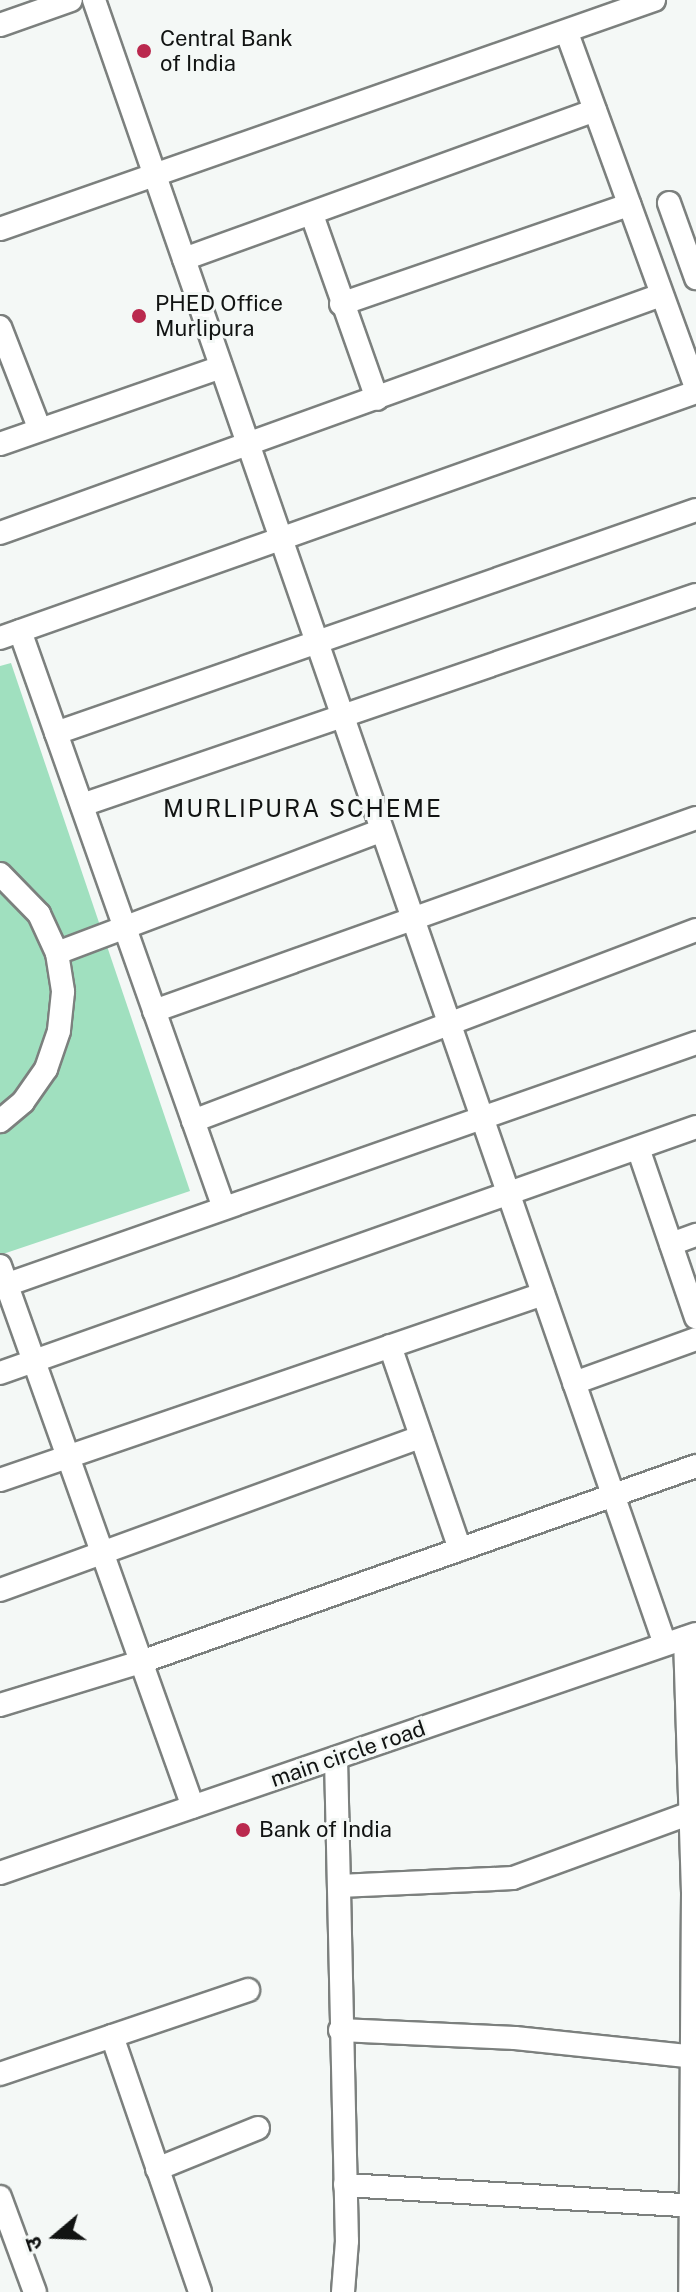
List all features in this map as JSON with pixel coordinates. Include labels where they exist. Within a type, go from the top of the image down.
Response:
[{"type":"street","points":[[0,25],[71,0]]},
{"type":"street","points":[[94,0],[613,1495],[682,1639],[692,1689],[693,1762],[694,2206],[690,2292]]},
{"type":"street","points":[[0,229],[654,0]]},
{"type":"street","points":[[224,1208],[56,733],[10,635],[696,390],[567,33]]},
{"type":"street","points":[[184,259],[595,110]]},
{"type":"street","points":[[669,203],[694,264]]},
{"type":"street","points":[[341,304],[629,205]]},
{"type":"street","points":[[312,215],[377,399]]},
{"type":"street","points":[[0,533],[661,295]]},
{"type":"street","points":[[2,337],[40,430]]},
{"type":"street","points":[[0,444],[221,367]]},
{"type":"street","points":[[56,733],[318,645],[696,510]]},
{"type":"street","points":[[82,805],[696,595]]},
{"type":"street","points":[[154,1011],[696,818]]},
{"type":"street","points":[[57,953],[382,830]]},
{"type":"street","points":[[0,874],[39,914],[57,953],[63,992],[59,1031],[46,1069],[23,1102],[0,1121]]},
{"type":"street","points":[[193,1121],[696,930]]},
{"type":"street","points":[[193,1807],[2,1279],[224,1208],[696,1043]]},
{"type":"street","points":[[0,1373],[696,1127]]},
{"type":"street","points":[[638,1148],[696,1317]]},
{"type":"street","points":[[671,1244],[696,1235]]},
{"type":"street","points":[[0,1480],[543,1294]]},
{"type":"street","points":[[574,1383],[696,1339]]},
{"type":"street","points":[[390,1346],[460,1549]]},
{"type":"street","points":[[0,1590],[101,1550],[421,1437]]},
{"type":"street","points":[[0,1705],[141,1662],[696,1466]]},
{"type":"street","name":"main circle road","points":[[0,1873],[682,1639]]},
{"type":"street","points":[[336,1758],[345,2185],[343,2292]]},
{"type":"street","points":[[339,1886],[513,1878],[691,1813]]},
{"type":"street","points":[[0,2074],[248,1990]]},
{"type":"street","points":[[340,2030],[515,2038],[694,2057]]},
{"type":"street","points":[[112,2036],[200,2292]]},
{"type":"street","points":[[157,2169],[258,2128]]},
{"type":"street","points":[[345,2185],[694,2206]]},
{"type":"street","points":[[0,2197],[35,2292]]},
{"type":"green space","points":[[11,663],[190,1191],[0,1255],[0,666]]},
{"type":"place","name":"Central Bank of India","points":[[144,51]]},
{"type":"place","name":"PHED Office Murlipura","points":[[139,316]]},
{"type":"place","name":"Bank of India","points":[[243,1830]]},
{"type":"district","name":"MURLIPURA SCHEME","points":[[303,809]]}]
